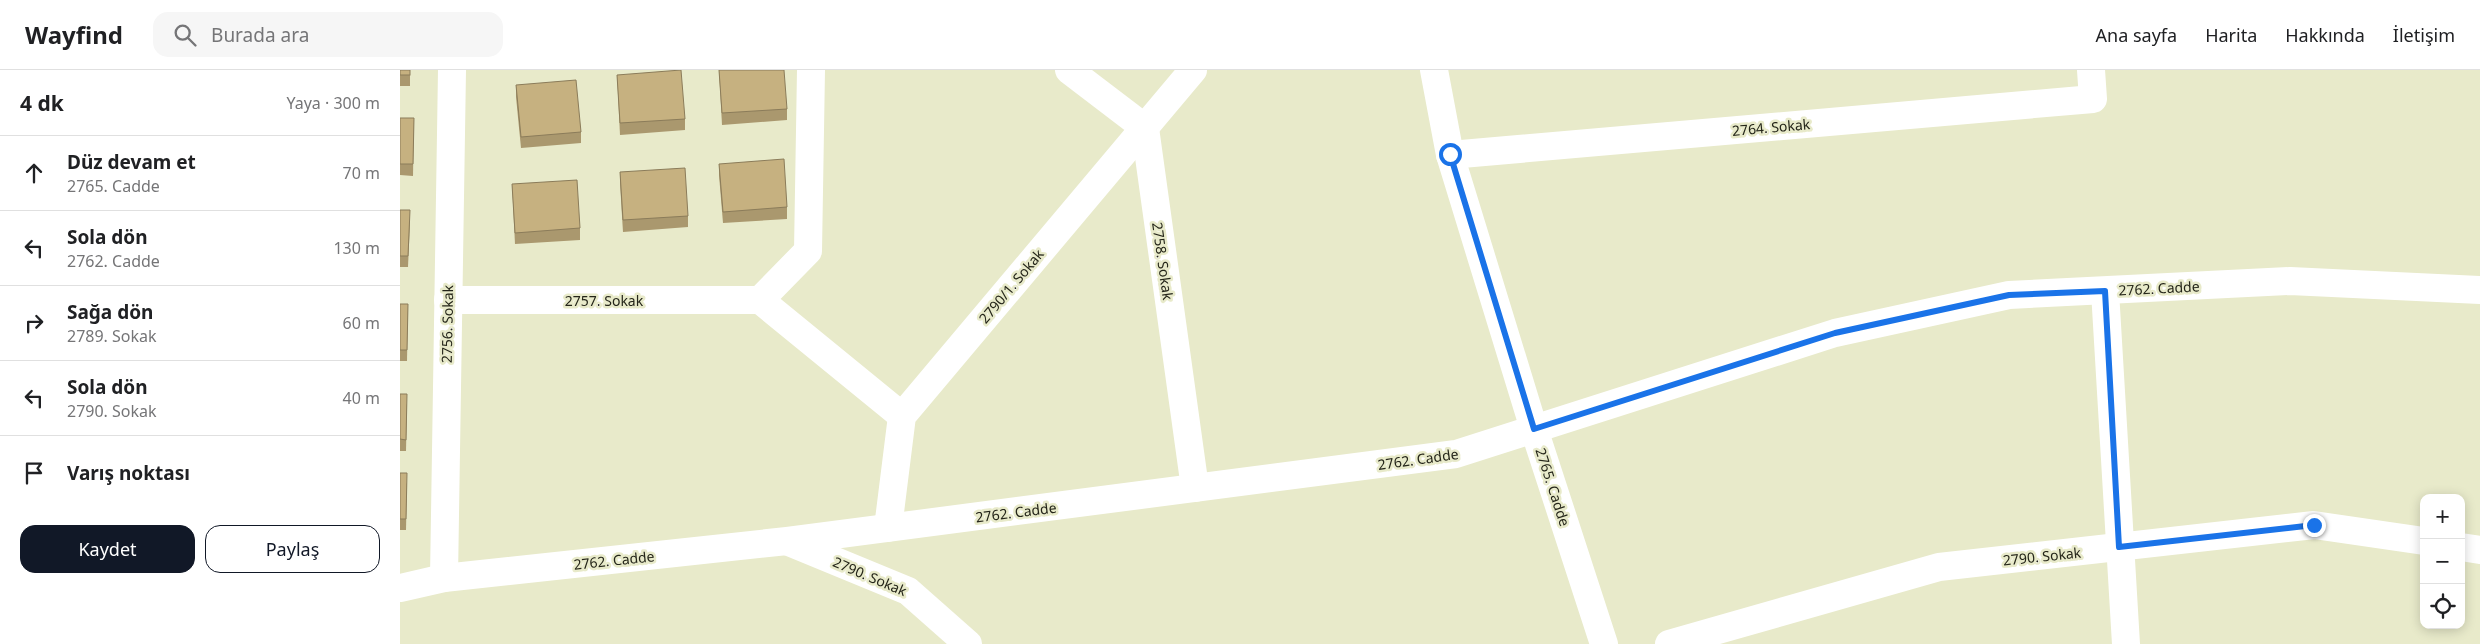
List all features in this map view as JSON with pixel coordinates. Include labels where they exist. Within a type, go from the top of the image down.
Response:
[{"type":"street","name":"2756. Sokak","points":[[444,578],[452,70]]},
{"type":"street","points":[[811,70],[808,250],[760,300],[902,416],[888,528]]},
{"type":"street","points":[[1068,70],[1145,128]]},
{"type":"street","name":"2790/1. Sokak","points":[[902,416],[1193,70]]},
{"type":"street","name":"2765. Cadde","points":[[1434,70],[1450,154],[1534,429],[1604,644]]},
{"type":"street","name":"2764. Sokak","points":[[1450,154],[2093,99],[2091,70]]},
{"type":"street","name":"2758. Sokak","points":[[1145,128],[1195,488]]},
{"type":"street","name":"2762. Cadde","points":[[400,588],[444,578],[787,541],[1456,454],[1835,333],[2009,295],[2290,281],[2480,290]]},
{"type":"street","points":[[2105,291],[2126,644]]},
{"type":"street","name":"2757. Sokak","points":[[448,300],[760,300]]},
{"type":"street","name":"2790. Sokak","points":[[1669,644],[1940,567],[2314,525],[2420,540]]},
{"type":"street","name":"2790. Sokak","points":[[787,541],[908,591],[968,644]]},
{"type":"street","points":[[2465,548],[2480,550]]},
{"type":"building","points":[[400,70],[410,70],[410,75],[400,75]]},
{"type":"building","points":[[681,70],[685,119],[620,123],[617,75]]},
{"type":"building","points":[[719,70],[784,70],[787,109],[722,113]]},
{"type":"building","points":[[576,80],[581,132],[521,137],[516,85]]},
{"type":"building","points":[[400,118],[414,118],[413,164],[400,164]]},
{"type":"building","points":[[784,159],[787,207],[723,212],[719,164]]},
{"type":"building","points":[[685,168],[688,216],[623,220],[620,172]]},
{"type":"building","points":[[577,180],[580,228],[515,233],[512,184]]},
{"type":"building","points":[[400,210],[410,210],[408,256],[400,256]]},
{"type":"building","points":[[400,304],[408,304],[407,350],[400,350]]},
{"type":"building","points":[[400,394],[407,394],[406,440],[400,439]]},
{"type":"building","points":[[400,473],[407,473],[406,519],[400,519]]},
{"type":"route","points":[[1450,154],[1534,429],[1835,333],[2009,295],[2105,291],[2119,547],[2314,525]]}]
